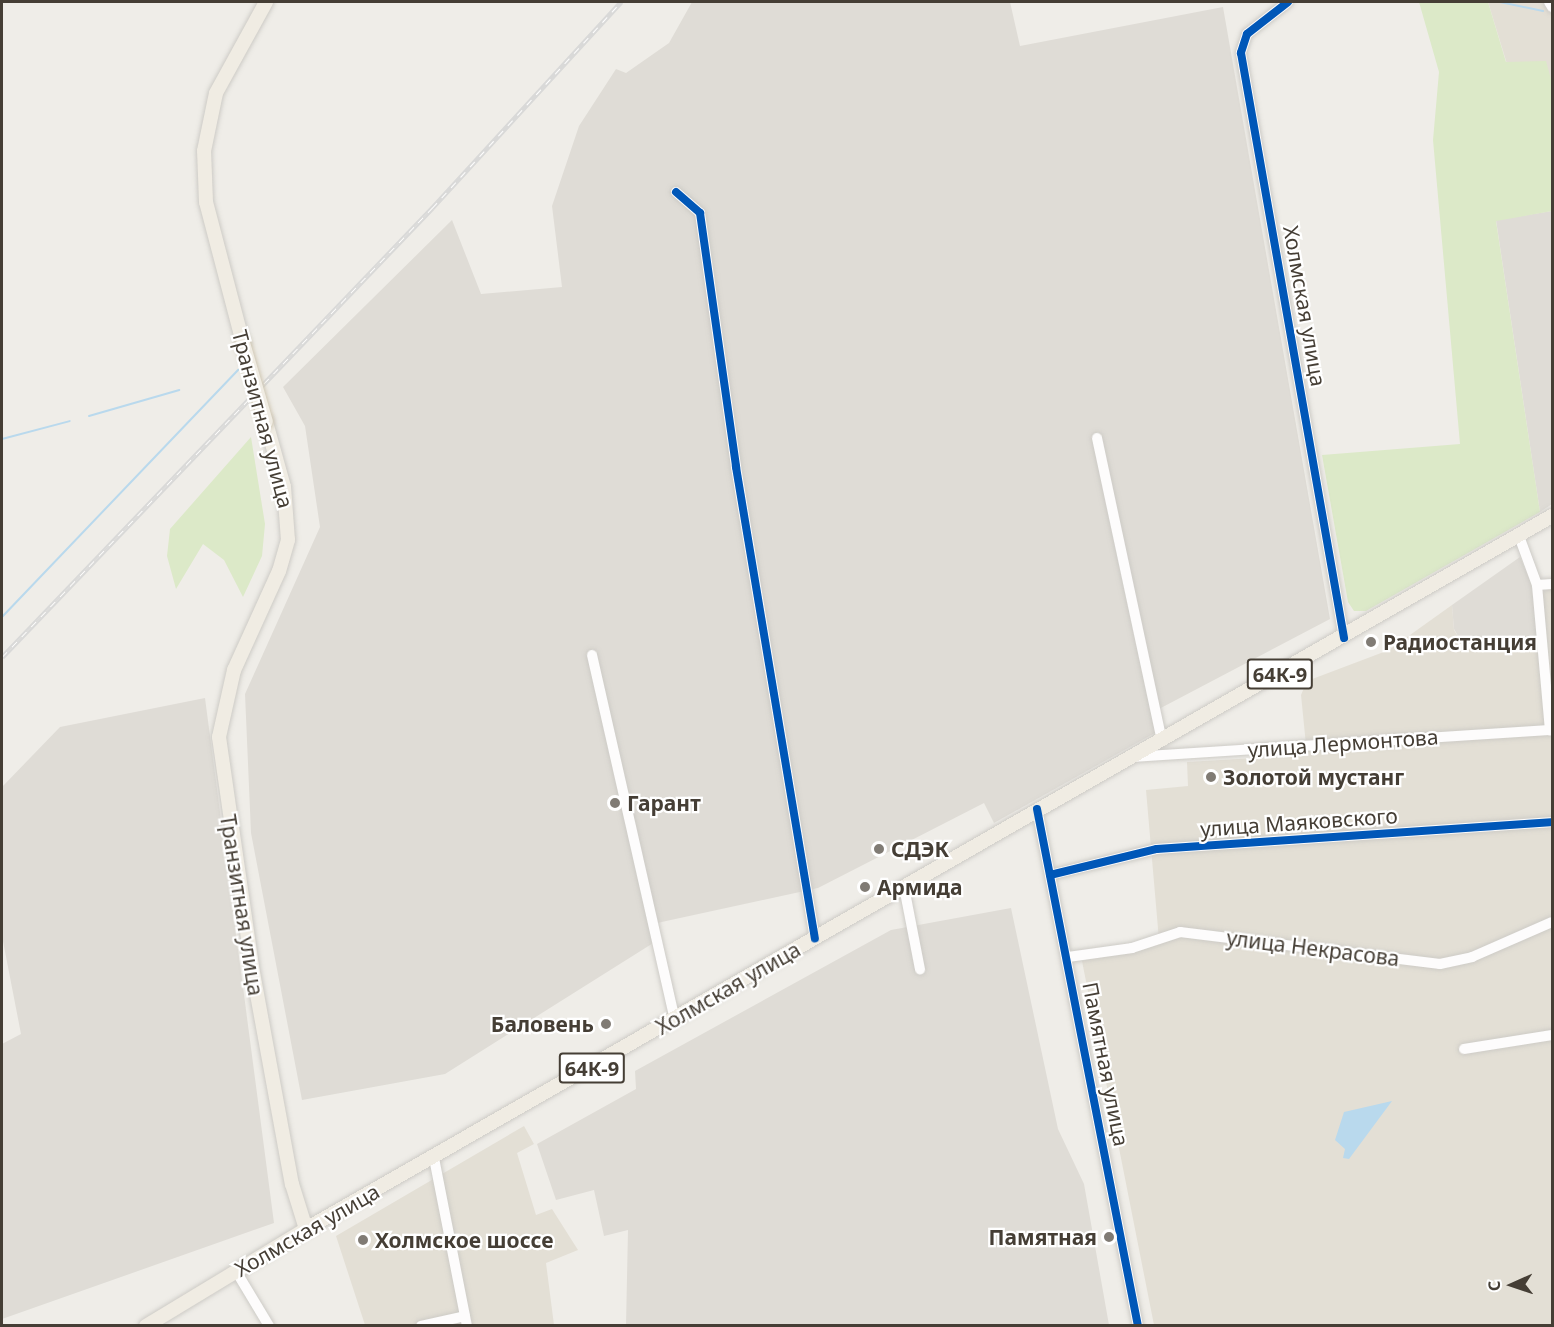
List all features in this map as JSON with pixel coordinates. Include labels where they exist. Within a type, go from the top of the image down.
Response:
[{"type":"main road","name":"Транзитная улица","points":[[266,2],[216,93],[204,151],[206,202],[284,487],[288,540],[279,571],[234,670],[219,737],[253,973],[292,1184],[306,1229]]},
{"type":"main road","name":"Холмская улица","points":[[146,1326],[306,1229],[434,1158],[1037,809],[1344,638],[1548,519]]},
{"type":"street","name":"Холмская улица","points":[[1288,2],[1247,34],[1241,53],[1344,638]]},
{"type":"street","points":[[1549,2],[1552,7]]},
{"type":"street","points":[[676,192],[700,213],[736,467],[815,938]]},
{"type":"street","points":[[1097,438],[1162,741]]},
{"type":"street","points":[[1519,536],[1536,585],[1551,730]]},
{"type":"street","points":[[1536,585],[1552,584]]},
{"type":"street","points":[[592,655],[675,1019]]},
{"type":"street","name":"улица Лермонтова","points":[[1133,757],[1551,730]]},
{"type":"street","name":"Памятная улица","points":[[1037,809],[1068,957],[1138,1326]]},
{"type":"street","name":"улица Маяковского","points":[[1050,875],[1156,849],[1552,822]]},
{"type":"street","points":[[904,887],[920,969]]},
{"type":"street","name":"улица Некрасова","points":[[1068,957],[1132,948],[1180,932],[1440,964],[1472,957],[1552,922]]},
{"type":"street","points":[[1464,1049],[1552,1035]]},
{"type":"street","points":[[421,1326],[466,1321],[434,1158]]},
{"type":"street","points":[[236,1271],[269,1326]]},
{"type":"shaded area","points":[[692,2],[1010,2],[1020,46],[1223,7],[1330,619],[1157,710],[1160,730],[994,823],[984,803],[818,888],[657,923],[658,940],[445,1074],[302,1100],[251,833],[245,694],[320,527],[305,426],[283,387],[452,220],[481,294],[562,287],[552,206],[579,126],[616,69],[626,73],[669,43]]},
{"type":"shaded area","points":[[1488,2],[1552,2],[1552,83],[1507,64]]},
{"type":"shaded area","points":[[1552,211],[1552,504],[1540,512],[1496,220]]},
{"type":"shaded area","points":[[1520,557],[1531,583],[1541,647],[1476,652],[1463,645],[1454,629],[1452,605]]},
{"type":"shaded area","points":[[1552,587],[1552,1325],[1154,1325],[1082,961],[1159,940],[1146,790],[1188,786],[1187,762],[1307,755],[1301,695],[1307,681],[1389,650],[1452,605],[1454,630],[1463,645],[1497,652],[1541,647],[1542,592]]},
{"type":"shaded area","points":[[205,698],[274,1223],[2,1319],[2,1044],[21,1034],[2,936],[2,787],[60,727]]},
{"type":"shaded area","points":[[1011,908],[1058,1129],[1084,1184],[1109,1325],[626,1325],[628,1230],[604,1236],[594,1190],[556,1200],[537,1144],[636,1089],[635,1071],[891,930]]},
{"type":"shaded area","points":[[524,1126],[534,1144],[517,1153],[536,1215],[552,1209],[578,1250],[546,1263],[554,1325],[365,1325],[336,1236]]},
{"type":"green space","points":[[1419,2],[1488,2],[1506,62],[1546,61],[1552,83],[1552,211],[1496,221],[1540,512],[1366,611],[1354,611],[1348,602],[1322,455],[1460,444],[1433,140],[1439,72]]},
{"type":"green space","points":[[251,437],[265,524],[262,556],[243,597],[224,560],[203,544],[176,589],[167,556],[170,529]]},
{"type":"water","points":[[1392,1101],[1349,1159],[1343,1158],[1345,1149],[1335,1140],[1344,1112]]},
{"type":"building","name":"Золотой мустанг","points":[[1217,770],[1218,783],[1206,784],[1204,772]]},
{"type":"waterway","points":[[1500,2],[1543,11]]},
{"type":"waterway","points":[[2,617],[238,370]]},
{"type":"waterway","points":[[89,416],[179,390]]},
{"type":"waterway","points":[[2,439],[70,421]]},
{"type":"railway","points":[[2,657],[432,208],[621,2]]},
{"type":"cycle path","points":[[1288,2],[1247,34],[1241,53],[1344,638]]},
{"type":"cycle path","points":[[676,192],[700,213],[736,467],[815,938]]},
{"type":"cycle path","points":[[1037,809],[1138,1326]]},
{"type":"cycle path","points":[[1050,875],[1157,849],[1552,822]]},
{"type":"place","name":"Радиостанция","points":[[1371,642]]},
{"type":"place","name":"Золотой мустанг","points":[[1211,777]]},
{"type":"place","name":"Гарант","points":[[615,803]]},
{"type":"place","name":"СДЭК","points":[[879,849]]},
{"type":"place","name":"Армида","points":[[865,887]]},
{"type":"place","name":"Баловень","points":[[606,1024]]},
{"type":"place","name":"Памятная","points":[[1109,1237]]},
{"type":"place","name":"Холмское шоссе","points":[[363,1240]]}]
